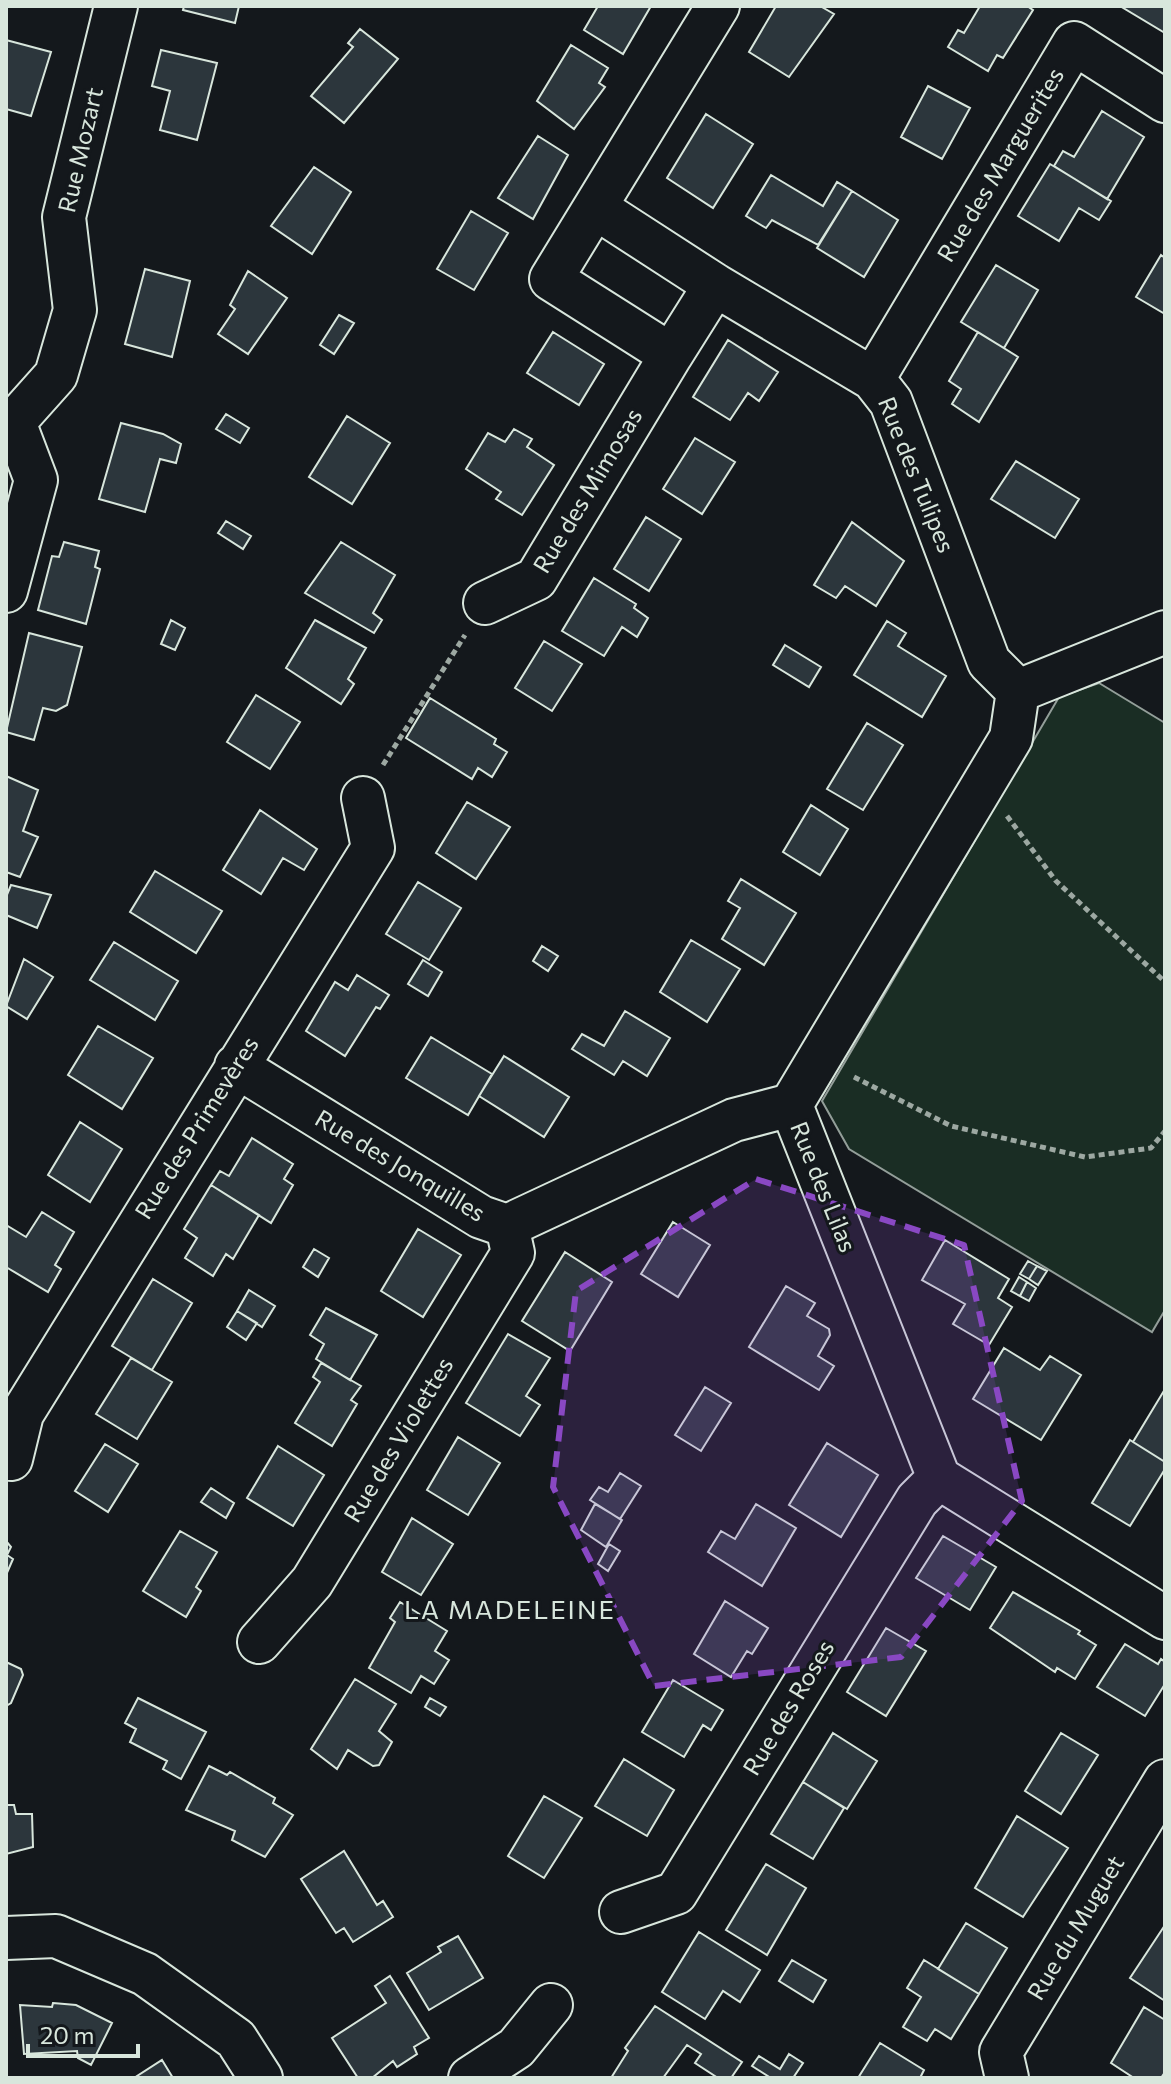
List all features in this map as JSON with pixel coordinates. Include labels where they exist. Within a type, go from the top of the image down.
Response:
[{"type":"street","name":"Rue Mozart","points":[[6,591],[36,480],[14,422],[56,375],[75,310],[64,217],[116,6]]},
{"type":"street","points":[[671,355],[551,279],[718,6]]},
{"type":"street","name":"Rue des Marguerites","points":[[873,379],[1074,43],[1165,101]]},
{"type":"street","points":[[596,208],[715,285]]},
{"type":"street","name":"Rue des Tulipes","points":[[715,285],[873,379],[891,402],[989,662],[1018,691]]},
{"type":"street","name":"Rue des Mimosas","points":[[485,603],[536,579],[715,285]]},
{"type":"street","points":[[1018,691],[1165,632]]},
{"type":"street","name":"Rue des Lilas","points":[[939,1478],[791,1105],[1011,738],[1018,691]]},
{"type":"street","name":"Rue des Primevères","points":[[11,1459],[22,1414],[373,848],[363,798]]},
{"type":"street","name":"Rue des Jonquilles","points":[[236,1066],[481,1217],[507,1226],[734,1120],[791,1105]]},
{"type":"street","name":"Rue des Violettes","points":[[259,1642],[312,1582],[513,1253],[507,1226]]},
{"type":"street","points":[[939,1478],[1159,1600]]},
{"type":"street","name":"Rue des Roses","points":[[621,1912],[676,1893],[917,1500],[939,1478]]},
{"type":"street","name":"Rue du Muguet","points":[[1007,2078],[1001,2052],[1165,1781]]},
{"type":"street","points":[[6,1938],[56,1936],[145,1974],[236,2039],[261,2078]]},
{"type":"street","points":[[470,2078],[516,2048],[551,2005]]},
{"type":"path","points":[[363,798],[485,603]]},
{"type":"path","points":[[978,794],[1009,817],[1056,881],[1087,913],[1165,982]]},
{"type":"path","points":[[818,1059],[951,1126],[1085,1157],[1151,1148],[1165,1131]]},
{"type":"highlighted area","points":[[756,1179],[964,1245],[1022,1501],[901,1657],[654,1686],[553,1487],[576,1291]]},
{"type":"green space","points":[[1099,683],[1165,723],[1165,1310],[1152,1332],[849,1149],[822,1101],[1059,697]]},
{"type":"building","points":[[184,6],[239,6],[235,23],[183,10]]},
{"type":"building","points":[[598,6],[651,6],[623,54],[584,30]]},
{"type":"building","points":[[776,6],[820,6],[834,14],[789,77],[749,52]]},
{"type":"building","points":[[980,6],[1027,6],[1033,10],[1003,58],[997,55],[988,71],[948,47],[958,30],[964,33]]},
{"type":"building","points":[[1120,6],[1165,6],[1165,33]]},
{"type":"building","points":[[360,29],[398,59],[344,123],[311,96],[353,47],[348,43]]},
{"type":"building","points":[[6,40],[51,52],[31,116],[6,109]]},
{"type":"building","points":[[571,45],[608,68],[599,83],[605,87],[574,129],[537,101]]},
{"type":"building","points":[[161,50],[217,63],[197,140],[160,130],[170,91],[152,86]]},
{"type":"building","points":[[928,86],[970,108],[942,159],[901,137]]},
{"type":"building","points":[[1102,111],[1144,137],[1107,199],[1054,166],[1063,151],[1074,157]]},
{"type":"building","points":[[706,114],[753,144],[713,208],[667,178]]},
{"type":"building","points":[[538,136],[568,155],[533,219],[498,198]]},
{"type":"building","points":[[1050,164],[1111,201],[1099,220],[1079,208],[1059,241],[1018,216]]},
{"type":"building","points":[[314,167],[351,192],[312,254],[271,226]]},
{"type":"building","points":[[771,175],[823,206],[837,182],[852,191],[818,245],[772,220],[766,228],[746,216]]},
{"type":"building","points":[[852,191],[898,220],[864,277],[817,248]]},
{"type":"building","points":[[471,211],[508,233],[474,290],[437,269]]},
{"type":"building","points":[[1161,255],[1165,258],[1165,314],[1136,297]]},
{"type":"building","points":[[996,265],[1038,290],[1004,348],[961,322]]},
{"type":"building","points":[[145,269],[190,281],[172,357],[125,344]]},
{"type":"building","points":[[248,271],[287,298],[248,354],[218,334],[235,309],[230,305]]},
{"type":"building","points":[[339,315],[354,323],[334,354],[320,345]]},
{"type":"building","points":[[553,332],[604,364],[579,405],[527,373]]},
{"type":"building","points":[[978,332],[1018,357],[979,422],[952,404],[961,389],[949,381]]},
{"type":"building","points":[[728,340],[778,372],[759,401],[748,393],[730,420],[693,397]]},
{"type":"building","points":[[226,414],[249,428],[240,443],[216,429]]},
{"type":"building","points":[[347,416],[390,443],[352,504],[309,477]]},
{"type":"building","points":[[121,423],[163,434],[181,444],[176,463],[160,459],[145,512],[99,499]]},
{"type":"building","points":[[514,429],[532,439],[527,447],[554,465],[522,515],[496,499],[501,492],[466,469],[488,433],[505,442]]},
{"type":"building","points":[[695,438],[735,462],[702,514],[663,489]]},
{"type":"building","points":[[1016,461],[1079,499],[1055,538],[991,499]]},
{"type":"building","points":[[646,517],[681,539],[649,591],[614,569]]},
{"type":"building","points":[[226,521],[251,536],[243,549],[218,533]]},
{"type":"building","points":[[852,522],[904,561],[876,606],[845,586],[836,598],[814,585]]},
{"type":"building","points":[[64,542],[99,551],[95,567],[100,569],[86,624],[38,610],[52,556],[59,557]]},
{"type":"building","points":[[341,542],[395,575],[373,613],[382,620],[374,633],[305,593]]},
{"type":"building","points":[[594,578],[636,604],[634,608],[648,618],[637,637],[622,627],[604,656],[562,631]]},
{"type":"building","points":[[171,620],[185,628],[175,650],[161,644]]},
{"type":"building","points":[[315,620],[366,648],[348,679],[354,684],[341,704],[286,668]]},
{"type":"building","points":[[887,621],[906,633],[898,646],[946,676],[922,717],[854,675]]},
{"type":"building","points":[[29,633],[82,647],[67,705],[56,711],[43,708],[34,740],[6,732]]},
{"type":"building","points":[[544,641],[582,664],[552,711],[515,688]]},
{"type":"building","points":[[785,645],[821,667],[809,687],[773,665]]},
{"type":"building","points":[[256,695],[300,722],[270,769],[227,742]]},
{"type":"building","points":[[430,698],[496,739],[494,744],[507,752],[492,777],[478,768],[472,779],[406,738]]},
{"type":"building","points":[[867,723],[903,745],[863,810],[827,789]]},
{"type":"building","points":[[6,776],[38,790],[23,831],[38,837],[20,877],[6,872]]},
{"type":"building","points":[[467,802],[510,827],[476,879],[436,853]]},
{"type":"building","points":[[811,805],[848,829],[820,875],[783,852]]},
{"type":"building","points":[[260,810],[317,849],[304,870],[283,858],[261,894],[223,870]]},
{"type":"building","points":[[155,871],[222,911],[196,953],[130,912]]},
{"type":"building","points":[[741,879],[796,913],[764,965],[722,939],[740,908],[728,901]]},
{"type":"building","points":[[418,882],[461,908],[429,960],[386,934]]},
{"type":"building","points":[[11,885],[51,895],[37,928],[6,915],[6,897]]},
{"type":"building","points":[[691,940],[740,969],[707,1022],[660,992]]},
{"type":"building","points":[[114,942],[178,981],[155,1020],[90,980]]},
{"type":"building","points":[[542,946],[558,956],[548,971],[533,961]]},
{"type":"building","points":[[24,959],[53,977],[27,1019],[6,1006]]},
{"type":"building","points":[[423,960],[442,972],[428,996],[408,984]]},
{"type":"building","points":[[357,975],[389,995],[380,1009],[376,1007],[345,1056],[306,1031],[335,982],[348,990]]},
{"type":"building","points":[[625,1011],[670,1038],[647,1076],[623,1061],[614,1075],[572,1049],[582,1034],[604,1046]]},
{"type":"building","points":[[98,1026],[153,1058],[122,1109],[68,1075]]},
{"type":"building","points":[[431,1037],[492,1074],[468,1115],[406,1078]]},
{"type":"building","points":[[504,1056],[569,1097],[544,1137],[479,1096]]},
{"type":"building","points":[[80,1122],[122,1149],[90,1202],[48,1175]]},
{"type":"building","points":[[252,1138],[293,1164],[284,1179],[293,1185],[271,1223],[211,1185],[220,1171],[229,1176]]},
{"type":"building","points":[[211,1185],[259,1215],[233,1259],[226,1254],[213,1276],[185,1258],[197,1238],[184,1229]]},
{"type":"building","points":[[42,1212],[74,1232],[55,1265],[61,1269],[48,1292],[6,1267],[6,1225],[26,1237]]},
{"type":"building","points":[[673,1222],[710,1245],[678,1297],[641,1274]]},
{"type":"building","points":[[418,1229],[461,1255],[423,1317],[381,1291]]},
{"type":"building","points":[[945,1240],[1009,1279],[998,1298],[1012,1307],[989,1345],[953,1324],[965,1304],[922,1280]]},
{"type":"building","points":[[314,1249],[329,1258],[318,1277],[303,1267]]},
{"type":"building","points":[[565,1252],[612,1282],[570,1351],[522,1321]]},
{"type":"building","points":[[1028,1261],[1037,1266],[1029,1279],[1020,1274]]},
{"type":"building","points":[[1037,1266],[1047,1271],[1038,1285],[1029,1279]]},
{"type":"building","points":[[1019,1277],[1027,1282],[1020,1296],[1011,1291]]},
{"type":"building","points":[[153,1279],[192,1303],[152,1370],[112,1346]]},
{"type":"building","points":[[1027,1282],[1036,1288],[1029,1301],[1020,1296]]},
{"type":"building","points":[[786,1286],[815,1303],[807,1316],[829,1329],[830,1335],[818,1356],[834,1366],[819,1390],[749,1347]]},
{"type":"building","points":[[249,1290],[275,1306],[262,1327],[237,1311]]},
{"type":"building","points":[[326,1308],[377,1335],[350,1380],[316,1359],[324,1344],[310,1335]]},
{"type":"building","points":[[237,1311],[257,1323],[246,1340],[227,1327]]},
{"type":"building","points":[[508,1334],[550,1358],[526,1396],[540,1405],[520,1436],[466,1403]]},
{"type":"building","points":[[1004,1348],[1040,1370],[1050,1356],[1081,1375],[1041,1440],[973,1399]]},
{"type":"building","points":[[131,1358],[172,1382],[137,1439],[96,1414]]},
{"type":"building","points":[[321,1363],[361,1386],[351,1400],[357,1404],[332,1446],[295,1423],[320,1382],[313,1377]]},
{"type":"building","points":[[705,1387],[731,1403],[701,1451],[675,1435]]},
{"type":"building","points":[[1165,1389],[1165,1462],[1133,1442]]},
{"type":"building","points":[[458,1437],[500,1463],[468,1515],[427,1490]]},
{"type":"building","points":[[1130,1440],[1165,1462],[1165,1469],[1130,1526],[1092,1503]]},
{"type":"building","points":[[827,1443],[878,1475],[841,1537],[789,1505]]},
{"type":"building","points":[[105,1444],[138,1464],[108,1512],[75,1491]]},
{"type":"building","points":[[278,1446],[324,1475],[293,1526],[247,1498]]},
{"type":"building","points":[[620,1473],[641,1486],[620,1519],[590,1500],[599,1487],[608,1492]]},
{"type":"building","points":[[211,1488],[234,1503],[226,1518],[201,1502]]},
{"type":"building","points":[[595,1504],[622,1520],[606,1547],[581,1530]]},
{"type":"building","points":[[756,1504],[796,1528],[762,1586],[708,1552],[721,1531],[735,1539]]},
{"type":"building","points":[[412,1518],[453,1544],[421,1595],[382,1572]]},
{"type":"building","points":[[180,1531],[217,1552],[196,1587],[201,1591],[186,1617],[143,1591]]},
{"type":"building","points":[[943,1536],[996,1567],[970,1610],[916,1578]]},
{"type":"building","points":[[6,1541],[11,1547],[7,1555],[13,1559],[6,1575]]},
{"type":"building","points":[[609,1544],[620,1551],[608,1571],[598,1564]]},
{"type":"building","points":[[1013,1592],[1080,1631],[1078,1634],[1096,1645],[1075,1679],[1057,1668],[1055,1672],[990,1628]]},
{"type":"building","points":[[725,1601],[768,1628],[752,1654],[747,1651],[731,1677],[694,1654]]},
{"type":"building","points":[[400,1602],[447,1631],[435,1651],[449,1660],[434,1684],[421,1676],[411,1693],[369,1668],[395,1622],[390,1618]]},
{"type":"building","points":[[886,1628],[926,1651],[886,1716],[847,1692]]},
{"type":"building","points":[[1125,1644],[1158,1664],[1161,1659],[1165,1662],[1165,1684],[1145,1716],[1097,1687]]},
{"type":"building","points":[[6,1662],[21,1669],[23,1675],[11,1703],[6,1706]]},
{"type":"building","points":[[355,1679],[396,1704],[379,1731],[392,1742],[379,1765],[373,1766],[348,1750],[337,1769],[311,1749]]},
{"type":"building","points":[[673,1680],[723,1710],[711,1730],[703,1725],[684,1757],[642,1732]]},
{"type":"building","points":[[138,1698],[206,1732],[181,1779],[163,1769],[167,1761],[130,1742],[136,1729],[125,1723]]},
{"type":"building","points":[[430,1698],[446,1707],[440,1716],[425,1707]]},
{"type":"building","points":[[833,1733],[877,1761],[847,1809],[803,1782]]},
{"type":"building","points":[[1061,1733],[1098,1755],[1061,1814],[1025,1791]]},
{"type":"building","points":[[624,1759],[674,1790],[647,1836],[595,1806]]},
{"type":"building","points":[[209,1766],[227,1775],[230,1772],[275,1798],[273,1803],[293,1815],[265,1857],[232,1840],[235,1831],[186,1810]]},
{"type":"building","points":[[803,1782],[844,1808],[813,1859],[771,1834]]},
{"type":"building","points":[[544,1796],[582,1818],[544,1878],[508,1856]]},
{"type":"building","points":[[6,1805],[14,1805],[16,1814],[32,1814],[33,1847],[6,1854]]},
{"type":"building","points":[[1017,1816],[1068,1848],[1023,1917],[975,1888]]},
{"type":"building","points":[[344,1851],[377,1905],[383,1901],[393,1917],[353,1942],[344,1928],[336,1933],[301,1879]]},
{"type":"building","points":[[766,1864],[806,1888],[767,1955],[726,1930]]},
{"type":"building","points":[[966,1923],[1007,1948],[979,1994],[938,1969]]},
{"type":"building","points":[[1165,1925],[1165,2001],[1130,1978]]},
{"type":"building","points":[[699,1932],[760,1970],[740,2002],[723,1991],[705,2019],[662,1992]]},
{"type":"building","points":[[458,1936],[483,1978],[429,2010],[407,1973],[441,1952],[438,1947]]},
{"type":"building","points":[[792,1960],[826,1980],[813,2002],[779,1981]]},
{"type":"building","points":[[924,1960],[979,1994],[951,2039],[935,2029],[927,2041],[903,2027],[921,1997],[907,1988]]},
{"type":"building","points":[[390,1976],[429,2038],[414,2047],[417,2054],[397,2067],[393,2061],[372,2078],[358,2078],[332,2038],[386,2003],[375,1986]]},
{"type":"building","points":[[53,2003],[76,2005],[112,2023],[91,2065],[78,2058],[77,2051],[24,2054],[20,2005],[52,2007]]},
{"type":"building","points":[[655,2006],[742,2062],[731,2078],[718,2078],[695,2063],[701,2054],[687,2045],[663,2078],[611,2078],[628,2051],[625,2048]]},
{"type":"building","points":[[1144,2007],[1165,2020],[1165,2072],[1161,2078],[1134,2078],[1111,2063]]},
{"type":"building","points":[[880,2043],[924,2070],[920,2078],[858,2078]]},
{"type":"building","points":[[789,2054],[803,2063],[793,2078],[771,2078],[752,2066],[759,2056],[780,2069]]},
{"type":"building","points":[[162,2060],[173,2078],[134,2078]]},
{"type":"district","name":"LA MADELEINE","points":[[510,1610]]}]
